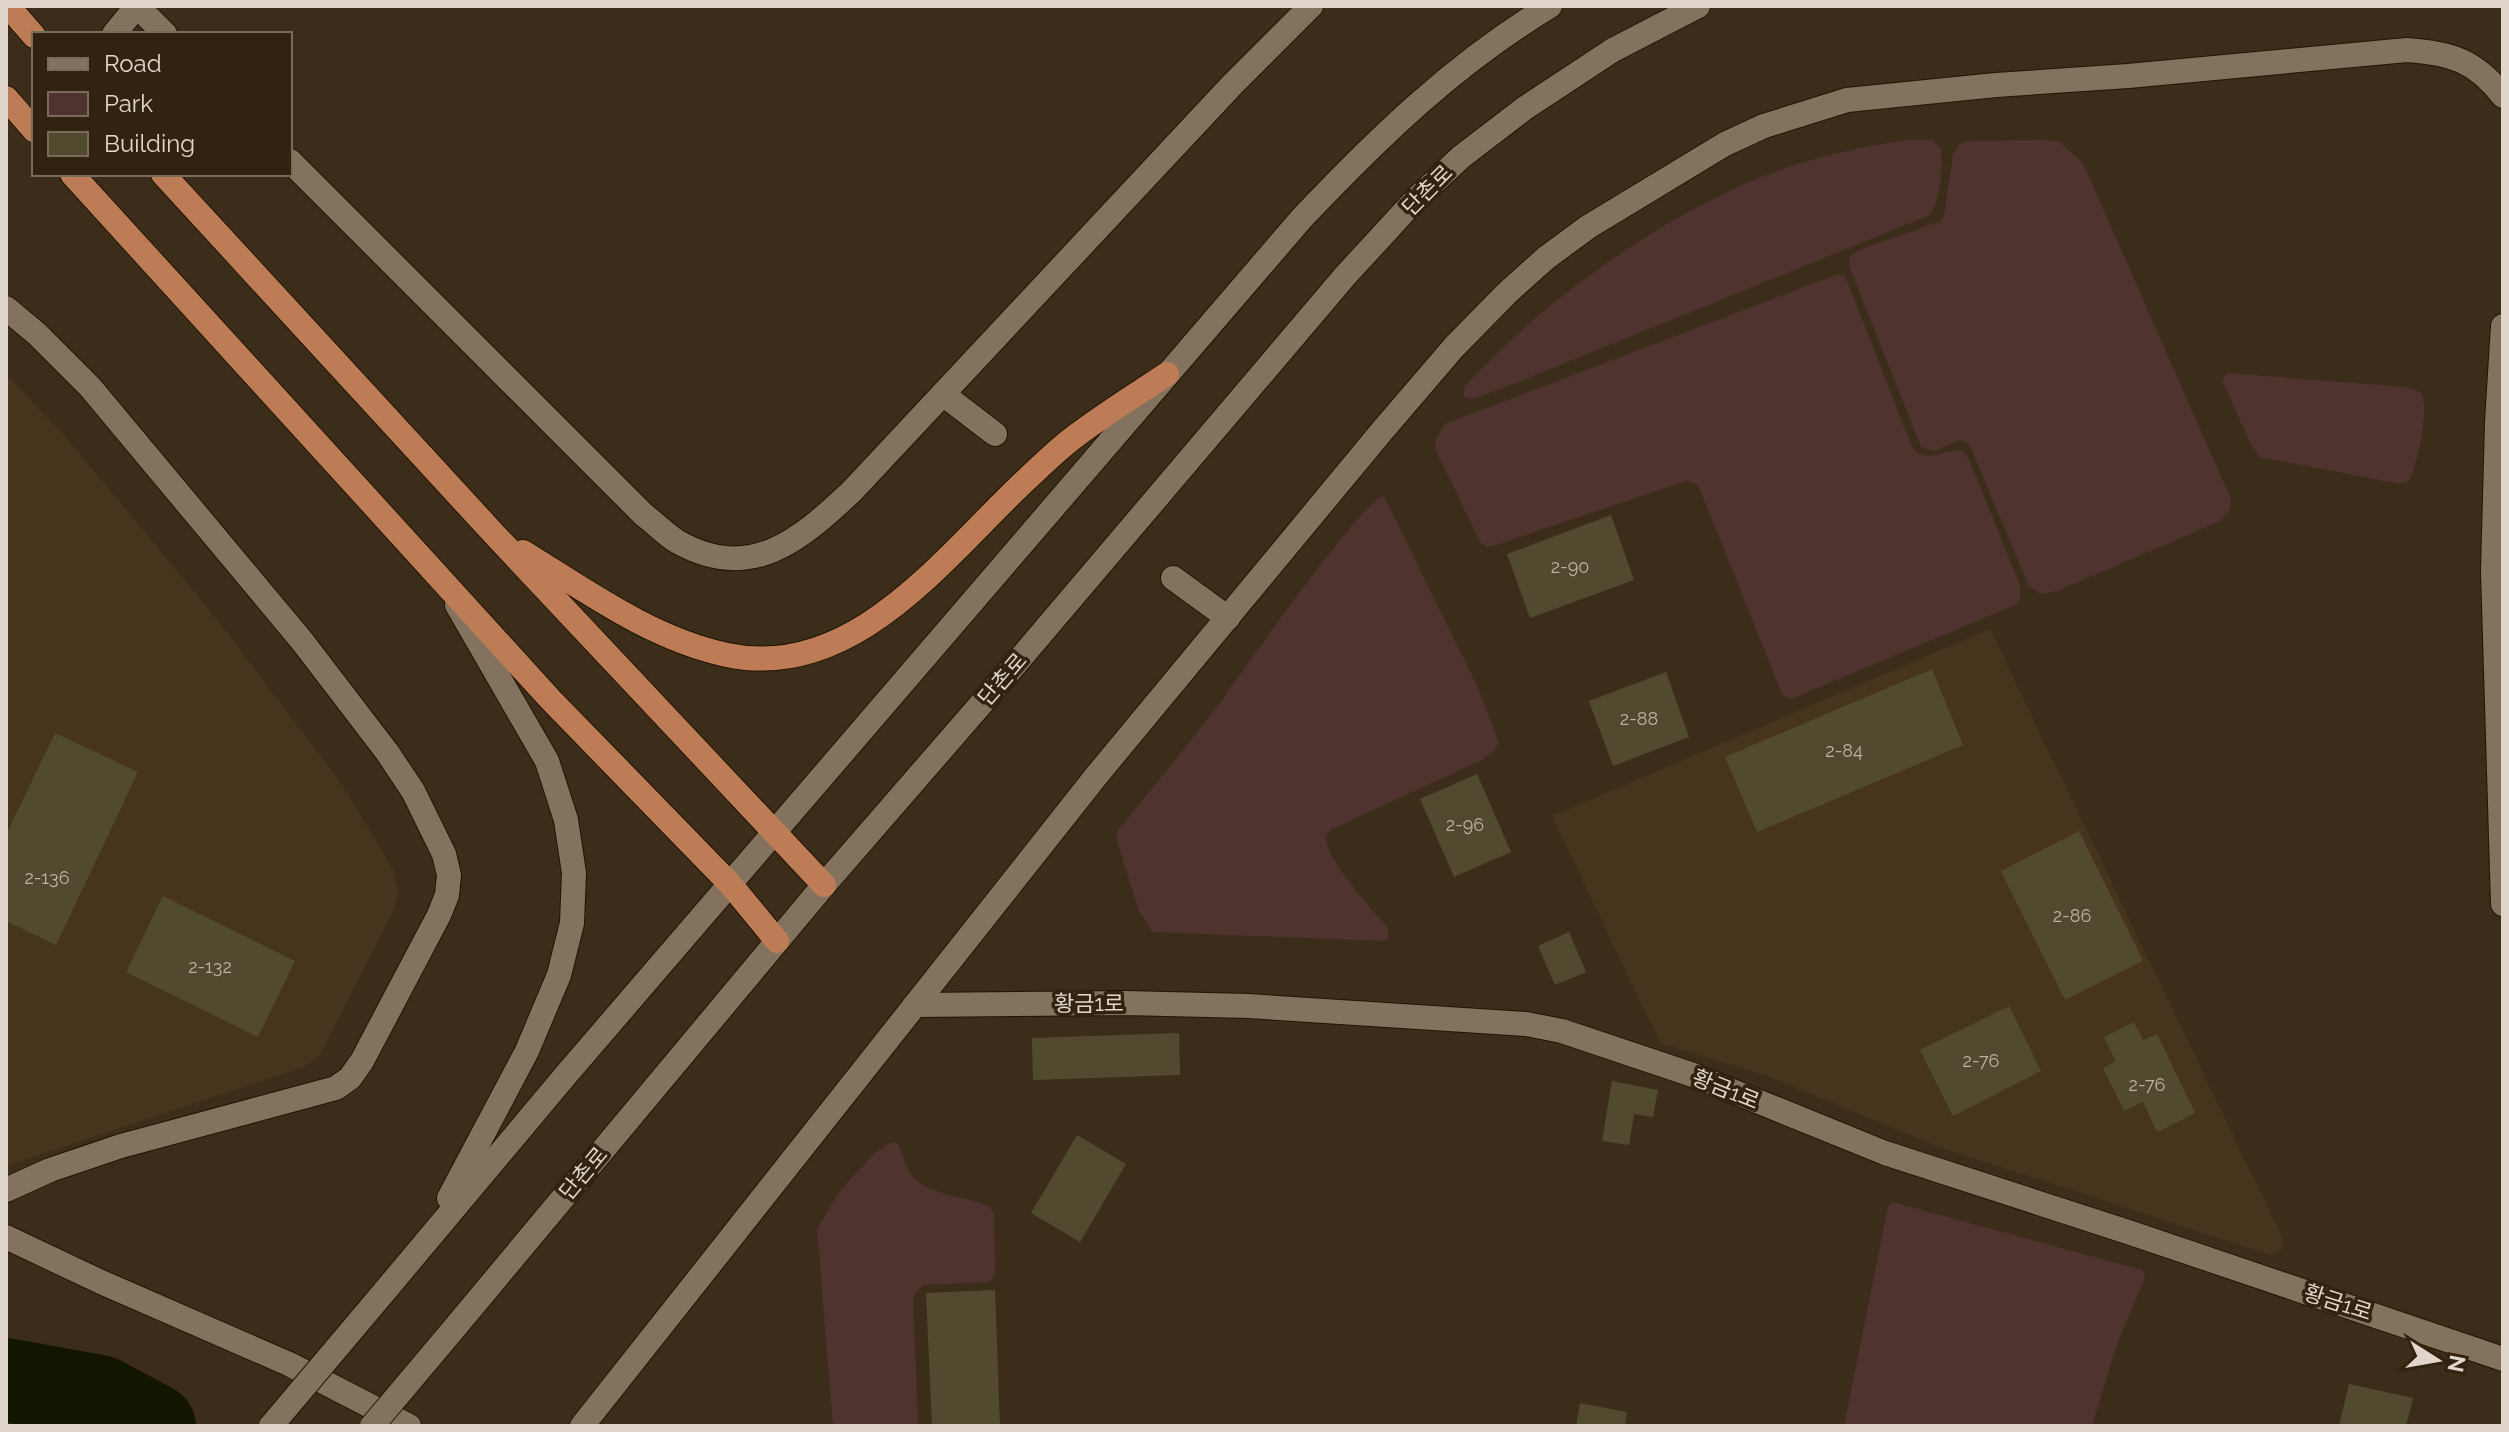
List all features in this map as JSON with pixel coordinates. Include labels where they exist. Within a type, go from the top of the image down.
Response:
[{"type":"highway","points":[[8,6],[32,34]]},
{"type":"highway","points":[[6,98],[32,128]]},
{"type":"highway","points":[[74,176],[550,699],[731,885],[777,941]]},
{"type":"highway","points":[[165,176],[494,534],[824,885]]},
{"type":"highway","points":[[494,534],[662,634],[731,656],[767,658],[802,653],[838,640],[881,616],[950,557],[1024,482],[1076,435],[1167,374]]},
{"type":"main road","points":[[116,32],[137,6],[163,32]]},
{"type":"main road","points":[[292,163],[644,515],[678,541],[713,556],[747,558],[780,549],[811,530],[852,491],[1188,132],[1311,6]]},
{"type":"main road","points":[[271,1426],[1302,218],[1376,139],[1464,64],[1550,6]]},
{"type":"main road","name":"단촌로","points":[[372,1426],[824,885],[1345,276],[1414,201],[1461,157],[1525,108],[1613,50],[1698,6]]},
{"type":"main road","points":[[582,1426],[1078,798],[1454,347],[1546,258],[1588,227],[1725,144],[1764,126],[1847,100],[2407,50],[2440,53],[2469,63],[2489,78],[2503,96]]},
{"type":"main road","points":[[6,308],[90,387],[302,641],[413,791],[444,854],[449,875],[447,895],[362,1061],[350,1078],[336,1088],[121,1146],[50,1170],[6,1190]]},
{"type":"main road","points":[[2503,326],[2493,571],[2503,904]]},
{"type":"main road","points":[[944,395],[995,434]]},
{"type":"main road","points":[[1173,578],[1228,618]]},
{"type":"main road","points":[[426,1242],[527,1051],[559,975],[572,923],[574,873],[566,820],[547,761],[446,586]]},
{"type":"main road","name":"황금1로","points":[[915,1005],[1126,1003],[1248,1006],[1526,1024],[1562,1031],[1693,1075],[1885,1153],[2503,1359]]},
{"type":"main road","points":[[6,1237],[289,1364],[409,1426]]},
{"type":"shaded area","points":[[6,374],[65,436],[219,622],[341,783],[386,857],[395,875],[398,893],[393,911],[320,1055],[304,1067],[6,1166]]},
{"type":"shaded area","points":[[1990,629],[2282,1237],[2284,1246],[2281,1251],[2271,1255],[1936,1146],[1768,1076],[1660,1043],[1552,816]]},
{"type":"green space","points":[[1906,140],[1931,140],[1941,148],[1939,191],[1930,215],[1511,385],[1474,399],[1463,397],[1465,385],[1539,315],[1609,262],[1674,220],[1777,171],[1834,154]]},
{"type":"green space","points":[[1968,141],[2060,142],[2083,163],[2231,499],[2229,511],[2220,521],[2057,591],[2041,594],[2029,586],[1969,444],[1960,440],[1934,451],[1921,447],[1849,266],[1850,256],[1864,248],[1941,221],[1953,154],[1958,145]]},
{"type":"green space","points":[[1838,274],[1845,277],[1852,293],[1912,447],[1924,456],[1963,451],[1969,459],[2020,585],[2020,599],[2015,605],[1791,699],[1782,694],[1698,485],[1687,481],[1496,545],[1487,547],[1480,542],[1435,448],[1436,439],[1445,424]]},
{"type":"green space","points":[[2227,373],[2405,387],[2419,392],[2424,402],[2423,426],[2408,482],[2400,484],[2260,457],[2251,445],[2222,380]]},
{"type":"green space","points":[[1384,496],[1479,690],[1499,743],[1482,760],[1332,829],[1326,835],[1327,845],[1340,869],[1388,928],[1388,939],[1153,932],[1139,911],[1116,838],[1118,830],[1209,717],[1328,556],[1371,505]]},
{"type":"green space","points":[[890,1143],[899,1146],[906,1166],[920,1183],[938,1192],[990,1207],[994,1214],[995,1272],[993,1279],[986,1282],[923,1285],[913,1297],[918,1426],[833,1426],[817,1229],[839,1192],[876,1152]]},
{"type":"green space","points":[[1892,1202],[2142,1270],[2145,1275],[2143,1283],[2117,1344],[2092,1426],[1844,1426],[1888,1207]]},
{"type":"building","points":[[1611,515],[1634,580],[1530,618],[1507,554]]},
{"type":"building","points":[[1932,669],[1963,745],[1757,832],[1725,757]]},
{"type":"building","points":[[1666,672],[1689,737],[1613,766],[1589,701]]},
{"type":"building","points":[[55,733],[138,772],[56,945],[6,921],[6,835]]},
{"type":"building","points":[[1477,774],[1511,852],[1454,877],[1420,799]]},
{"type":"building","points":[[2079,831],[2143,961],[2065,1000],[2001,871]]},
{"type":"building","points":[[163,896],[295,961],[258,1037],[126,972]]},
{"type":"building","points":[[1569,932],[1586,972],[1555,985],[1538,946]]},
{"type":"building","points":[[2009,1006],[2041,1071],[1953,1116],[1920,1050]]},
{"type":"building","points":[[2134,1022],[2143,1040],[2157,1034],[2195,1113],[2157,1132],[2143,1102],[2124,1111],[2103,1068],[2116,1061],[2104,1037]]},
{"type":"building","points":[[1179,1033],[1180,1075],[1033,1080],[1032,1038]]},
{"type":"building","points":[[1612,1081],[1658,1090],[1653,1117],[1634,1114],[1629,1145],[1602,1141]]},
{"type":"building","points":[[1077,1135],[1126,1164],[1080,1242],[1031,1213]]},
{"type":"building","points":[[995,1290],[1000,1426],[932,1426],[926,1293]]},
{"type":"building","points":[[2349,1384],[2413,1398],[2406,1426],[2339,1426]]},
{"type":"building","points":[[1580,1403],[1627,1412],[1625,1426],[1576,1426]]},
{"type":"waterway","points":[[6,1380],[100,1397],[154,1426]]}]
